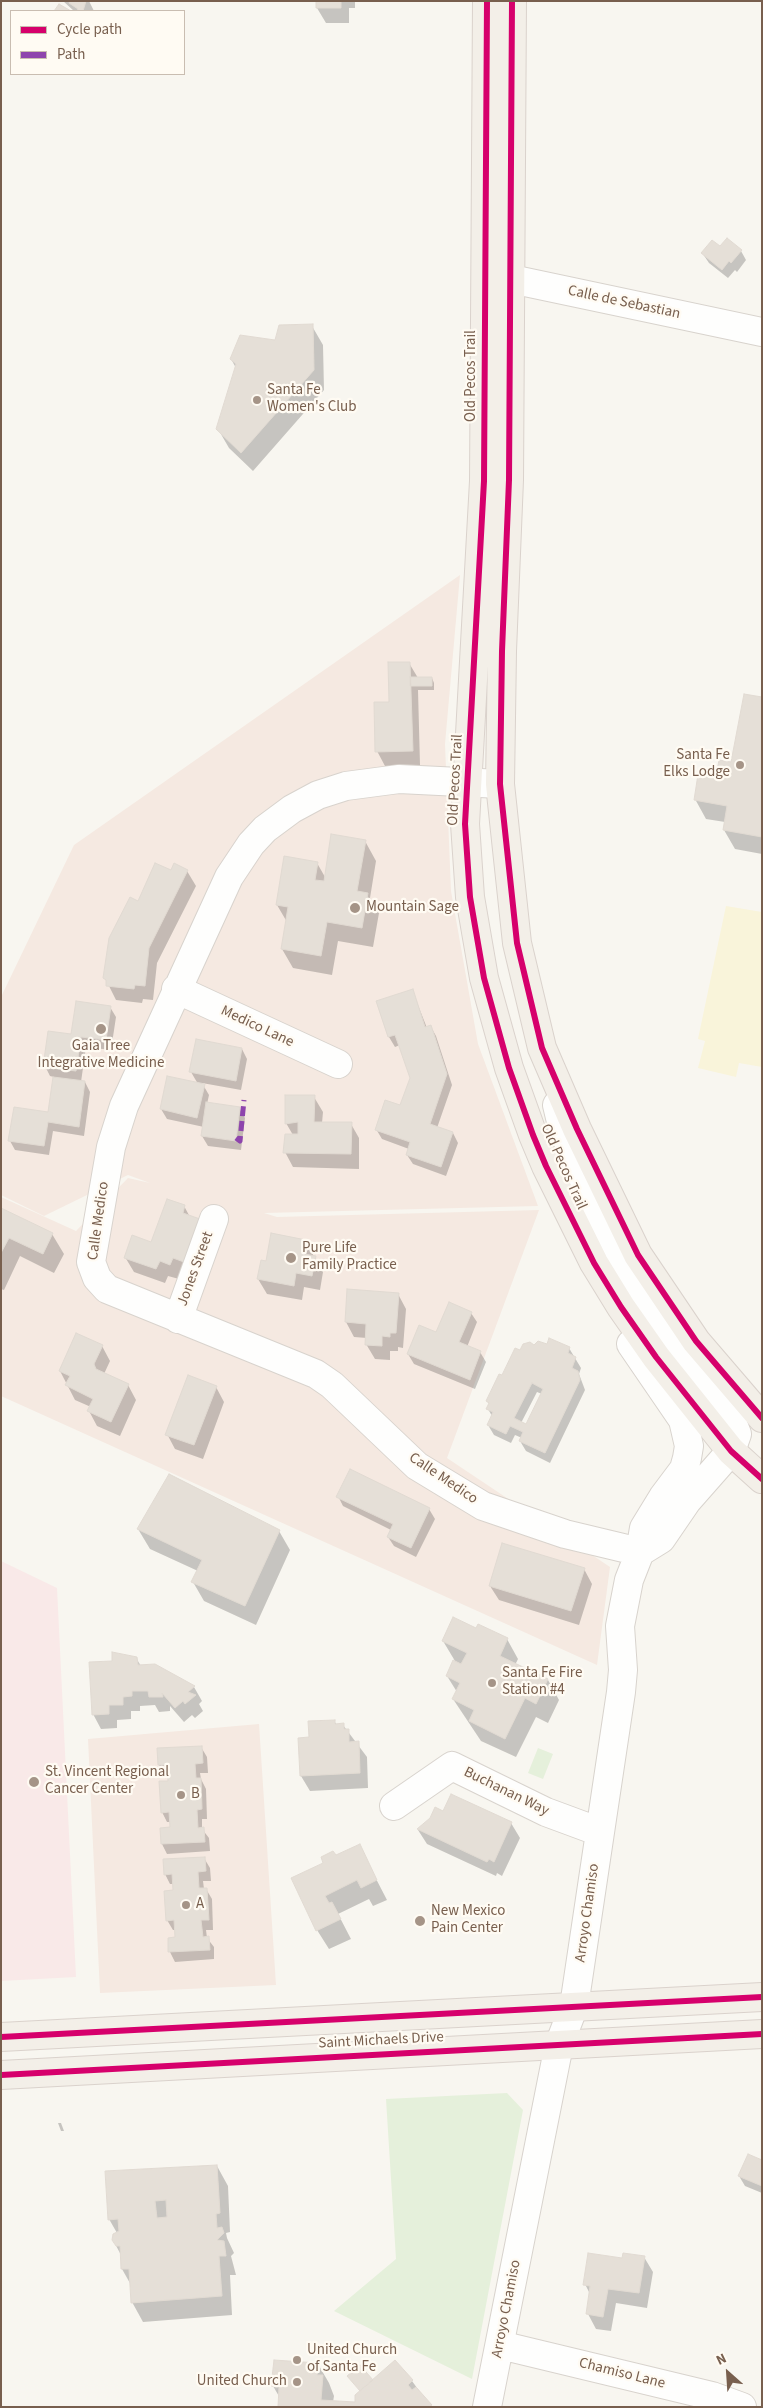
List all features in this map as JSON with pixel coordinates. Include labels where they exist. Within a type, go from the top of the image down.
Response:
[{"type":"main road","name":"Old Pecos Trail","points":[[487,1],[498,278],[510,480],[502,651],[500,784],[517,943],[542,1048],[576,1128],[638,1255],[696,1341],[762,1418]]},
{"type":"main road","name":"Old Pecos Trail","points":[[512,1],[498,278],[484,480],[465,824],[470,897],[484,978],[510,1068],[546,1166],[594,1263],[621,1307],[656,1357],[731,1451],[762,1479]]},
{"type":"main road","name":"Saint Michaels Drive","points":[[1,2037],[762,1997]]},
{"type":"main road","name":"Saint Michaels Drive","points":[[1,2075],[762,2034]]},
{"type":"street","name":"Calle de Sebastian","points":[[498,278],[762,332]]},
{"type":"street","name":"Calle Medico","points":[[500,784],[399,779],[346,786],[318,795],[292,809],[266,829],[239,859],[176,989],[124,1106],[111,1147],[91,1262],[97,1278],[107,1289],[316,1374],[332,1385],[417,1466],[483,1506],[565,1534],[640,1552]]},
{"type":"street","name":"Medico Lane","points":[[176,989],[338,1064]]},
{"type":"street","points":[[542,1048],[563,1130],[612,1249],[686,1360],[731,1419],[737,1434],[731,1451],[687,1501],[661,1539],[640,1552]]},
{"type":"street","name":"Arroyo Chamiso","points":[[487,2407],[559,2044],[574,2006],[624,1670],[620,1626],[629,1580],[640,1552],[644,1528],[663,1497],[684,1469],[689,1446],[687,1432],[677,1409],[619,1328],[583,1270],[546,1166]]},
{"type":"street","name":"Jones Street","points":[[178,1318],[214,1218]]},
{"type":"street","name":"Buchanan Way","points":[[394,1806],[452,1766],[546,1812],[600,1832]]},
{"type":"street","name":"Chamiso Lane","points":[[500,2345],[712,2396],[742,2407]]},
{"type":"shaded area","points":[[460,575],[445,744],[451,891],[478,1044],[538,1206],[264,1213],[277,1217],[539,1210],[447,1458],[610,1567],[597,1665],[1,1396],[1,1197],[76,1231],[128,1178],[150,1183],[128,1175],[44,1216],[1,1195],[1,997],[74,845]]},
{"type":"shaded area","name":"St. Vincent Regional Cancer Center","points":[[1,1561],[57,1588],[76,1977],[1,1981]]},
{"type":"shaded area","points":[[259,1724],[276,1985],[100,1993],[88,1739]]},
{"type":"green space","points":[[538,1748],[553,1754],[543,1779],[528,1773]]},
{"type":"green space","points":[[507,2093],[523,2110],[472,2379],[334,2311],[396,2259],[386,2099]]},
{"type":"sand","points":[[726,906],[762,912],[762,1067],[739,1063],[736,1077],[698,1068],[705,1041],[698,1039]]},
{"type":"building","points":[[70,1],[86,1],[83,10],[78,10],[69,3]]},
{"type":"building","points":[[316,1],[341,1],[341,8],[316,8]]},
{"type":"building","points":[[59,4],[69,10],[55,10]]},
{"type":"building","points":[[727,238],[742,250],[722,270],[701,253],[712,240],[720,246]]},
{"type":"building","name":"Santa Fe Women's Club","points":[[313,324],[314,370],[241,453],[216,429],[236,364],[230,359],[240,335],[275,340],[279,325]]},
{"type":"building","points":[[388,662],[410,662],[413,751],[375,752],[374,702],[389,702]]},
{"type":"building","points":[[410,677],[432,677],[432,686],[410,686]]},
{"type":"building","name":"Santa Fe Elks Lodge","points":[[744,694],[762,697],[762,837],[723,830],[727,806],[694,800],[699,768],[717,771],[719,760],[731,762]]},
{"type":"building","points":[[331,834],[366,840],[357,891],[368,893],[362,928],[327,922],[321,956],[281,949],[288,907],[276,905],[284,856],[318,862],[315,880],[324,881]]},
{"type":"building","points":[[155,863],[171,870],[174,863],[188,870],[149,948],[145,986],[135,985],[134,989],[106,986],[106,980],[103,978],[109,938],[130,897],[138,901]]},
{"type":"building","points":[[413,989],[425,1027],[431,1025],[447,1074],[430,1124],[453,1132],[441,1167],[406,1155],[410,1142],[375,1130],[385,1100],[400,1105],[410,1078],[395,1035],[388,1037],[376,1001]]},
{"type":"building","points":[[76,1001],[111,1006],[106,1040],[81,1037],[76,1071],[43,1067],[48,1031],[71,1034]]},
{"type":"building","points":[[196,1039],[242,1048],[236,1081],[189,1072]]},
{"type":"building","points":[[167,1076],[205,1084],[197,1118],[160,1109]]},
{"type":"building","points":[[53,1077],[85,1081],[79,1127],[48,1122],[44,1146],[8,1141],[14,1107],[48,1112]]},
{"type":"building","points":[[285,1095],[315,1095],[314,1122],[352,1122],[351,1154],[283,1153],[285,1134],[298,1134],[298,1122],[285,1124]]},
{"type":"building","points":[[206,1102],[240,1107],[236,1141],[201,1136]]},
{"type":"building","points":[[167,1199],[185,1205],[183,1213],[200,1219],[184,1262],[173,1258],[170,1265],[160,1261],[156,1269],[124,1258],[132,1235],[151,1242]]},
{"type":"building","points":[[1,1208],[53,1233],[43,1254],[9,1238],[1,1253]]},
{"type":"building","name":"Pure Life Family Practice","points":[[271,1233],[306,1240],[304,1254],[316,1256],[312,1276],[296,1273],[294,1286],[257,1279],[261,1260],[266,1261]]},
{"type":"building","points":[[347,1289],[399,1293],[396,1333],[390,1333],[390,1337],[382,1336],[382,1346],[365,1345],[366,1324],[345,1322]]},
{"type":"building","points":[[449,1302],[472,1312],[459,1342],[481,1351],[470,1380],[407,1354],[419,1325],[436,1332]]},
{"type":"building","points":[[76,1333],[103,1345],[94,1364],[96,1369],[129,1384],[111,1422],[87,1411],[93,1399],[65,1385],[70,1376],[59,1371]]},
{"type":"building","points":[[549,1338],[570,1347],[568,1353],[576,1357],[572,1368],[578,1371],[580,1380],[545,1453],[519,1441],[523,1432],[510,1426],[506,1434],[487,1425],[493,1412],[486,1409],[489,1403],[486,1401],[499,1374],[502,1375],[515,1348],[520,1350],[523,1344],[530,1342],[534,1345],[538,1341],[547,1344]],"holes":[[[532,1383],[543,1389],[526,1424],[514,1418]]]},
{"type":"building","points":[[188,1375],[217,1386],[194,1445],[165,1435]]},
{"type":"building","points":[[350,1469],[430,1508],[411,1548],[387,1537],[393,1524],[336,1497]]},
{"type":"building","points":[[169,1474],[280,1530],[245,1606],[191,1582],[202,1560],[137,1529]]},
{"type":"building","points":[[502,1543],[585,1568],[571,1611],[489,1586]]},
{"type":"building","points":[[453,1617],[476,1628],[478,1624],[508,1638],[500,1656],[548,1679],[536,1704],[525,1698],[505,1739],[469,1721],[474,1710],[452,1699],[460,1683],[446,1676],[453,1660],[461,1664],[467,1653],[442,1641]]},
{"type":"building","points":[[112,1652],[137,1657],[138,1665],[155,1664],[195,1686],[188,1692],[196,1695],[185,1704],[183,1701],[175,1708],[162,1693],[163,1697],[149,1697],[148,1691],[132,1691],[132,1696],[123,1697],[123,1705],[109,1705],[109,1714],[92,1715],[89,1662],[112,1661]]},
{"type":"building","points":[[335,1720],[335,1724],[344,1723],[344,1729],[349,1729],[349,1742],[359,1741],[360,1773],[300,1776],[298,1738],[309,1737],[308,1721]]},
{"type":"building","name":"B","points":[[202,1746],[203,1763],[195,1764],[196,1778],[201,1778],[202,1809],[197,1810],[198,1828],[204,1827],[205,1842],[161,1844],[160,1828],[170,1827],[169,1812],[161,1813],[159,1781],[168,1781],[167,1765],[158,1765],[157,1748]]},
{"type":"building","points":[[451,1794],[512,1822],[494,1862],[489,1859],[487,1862],[417,1829],[430,1818],[435,1807],[443,1811]]},
{"type":"building","points":[[360,1844],[377,1880],[361,1888],[357,1880],[325,1896],[329,1903],[332,1902],[341,1919],[316,1931],[291,1878],[323,1863],[321,1857],[333,1851],[336,1855]]},
{"type":"building","name":"A","points":[[205,1857],[206,1871],[198,1872],[199,1888],[207,1888],[209,1920],[201,1920],[203,1937],[209,1936],[210,1950],[168,1952],[168,1938],[175,1937],[174,1920],[166,1921],[164,1891],[173,1890],[172,1874],[164,1875],[163,1859]]},
{"type":"building","points":[[748,2154],[762,2160],[762,2186],[738,2176]]},
{"type":"building","points":[[217,2165],[220,2213],[216,2214],[217,2228],[222,2227],[224,2233],[217,2240],[224,2241],[226,2256],[219,2256],[222,2296],[131,2303],[129,2269],[121,2269],[120,2246],[116,2246],[112,2240],[113,2234],[119,2231],[118,2219],[108,2220],[105,2171]],"holes":[[[166,2200],[167,2217],[157,2218],[155,2201]]]},
{"type":"building","points":[[588,2253],[622,2258],[623,2253],[645,2256],[639,2293],[608,2289],[603,2317],[586,2314],[590,2286],[583,2285]]},
{"type":"building","name":"United Church","points":[[274,2360],[318,2363],[317,2375],[323,2375],[321,2400],[355,2402],[355,2395],[395,2360],[413,2380],[408,2385],[412,2390],[416,2387],[432,2405],[429,2407],[278,2407],[279,2387],[271,2386]]},
{"type":"building","points":[[360,2365],[373,2380],[360,2391],[347,2376]]},
{"type":"marked path","points":[[236,1138],[240,1141],[244,1100]]},
{"type":"cycle path","points":[[487,1],[484,481],[465,824],[470,897],[484,978],[509,1068],[533,1135],[546,1166],[594,1263],[621,1307],[656,1357],[731,1451],[762,1479]]},
{"type":"cycle path","points":[[512,1],[509,480],[502,651],[500,784],[517,943],[542,1048],[577,1129],[638,1255],[696,1341],[762,1418]]},
{"type":"cycle path","points":[[1,2037],[762,1997]]},
{"type":"cycle path","points":[[1,2075],[762,2034]]},
{"type":"place","name":"Santa Fe Women's Club","points":[[257,400]]},
{"type":"place","name":"Santa Fe Elks Lodge","points":[[740,765]]},
{"type":"place","name":"Mountain Sage","points":[[355,908]]},
{"type":"place","name":"Gaia Tree Integrative Medicine","points":[[101,1029]]},
{"type":"place","name":"Pure Life Family Practice","points":[[291,1258]]},
{"type":"place","name":"Santa Fe Fire Station #4","points":[[492,1683]]},
{"type":"place","name":"St. Vincent Regional Cancer Center","points":[[34,1782]]},
{"type":"place","name":"B","points":[[181,1795]]},
{"type":"place","name":"A","points":[[186,1905]]},
{"type":"place","name":"New Mexico Pain Center","points":[[420,1921]]},
{"type":"place","name":"United Church of Santa Fe","points":[[297,2360]]},
{"type":"place","name":"United Church","points":[[297,2382]]}]
